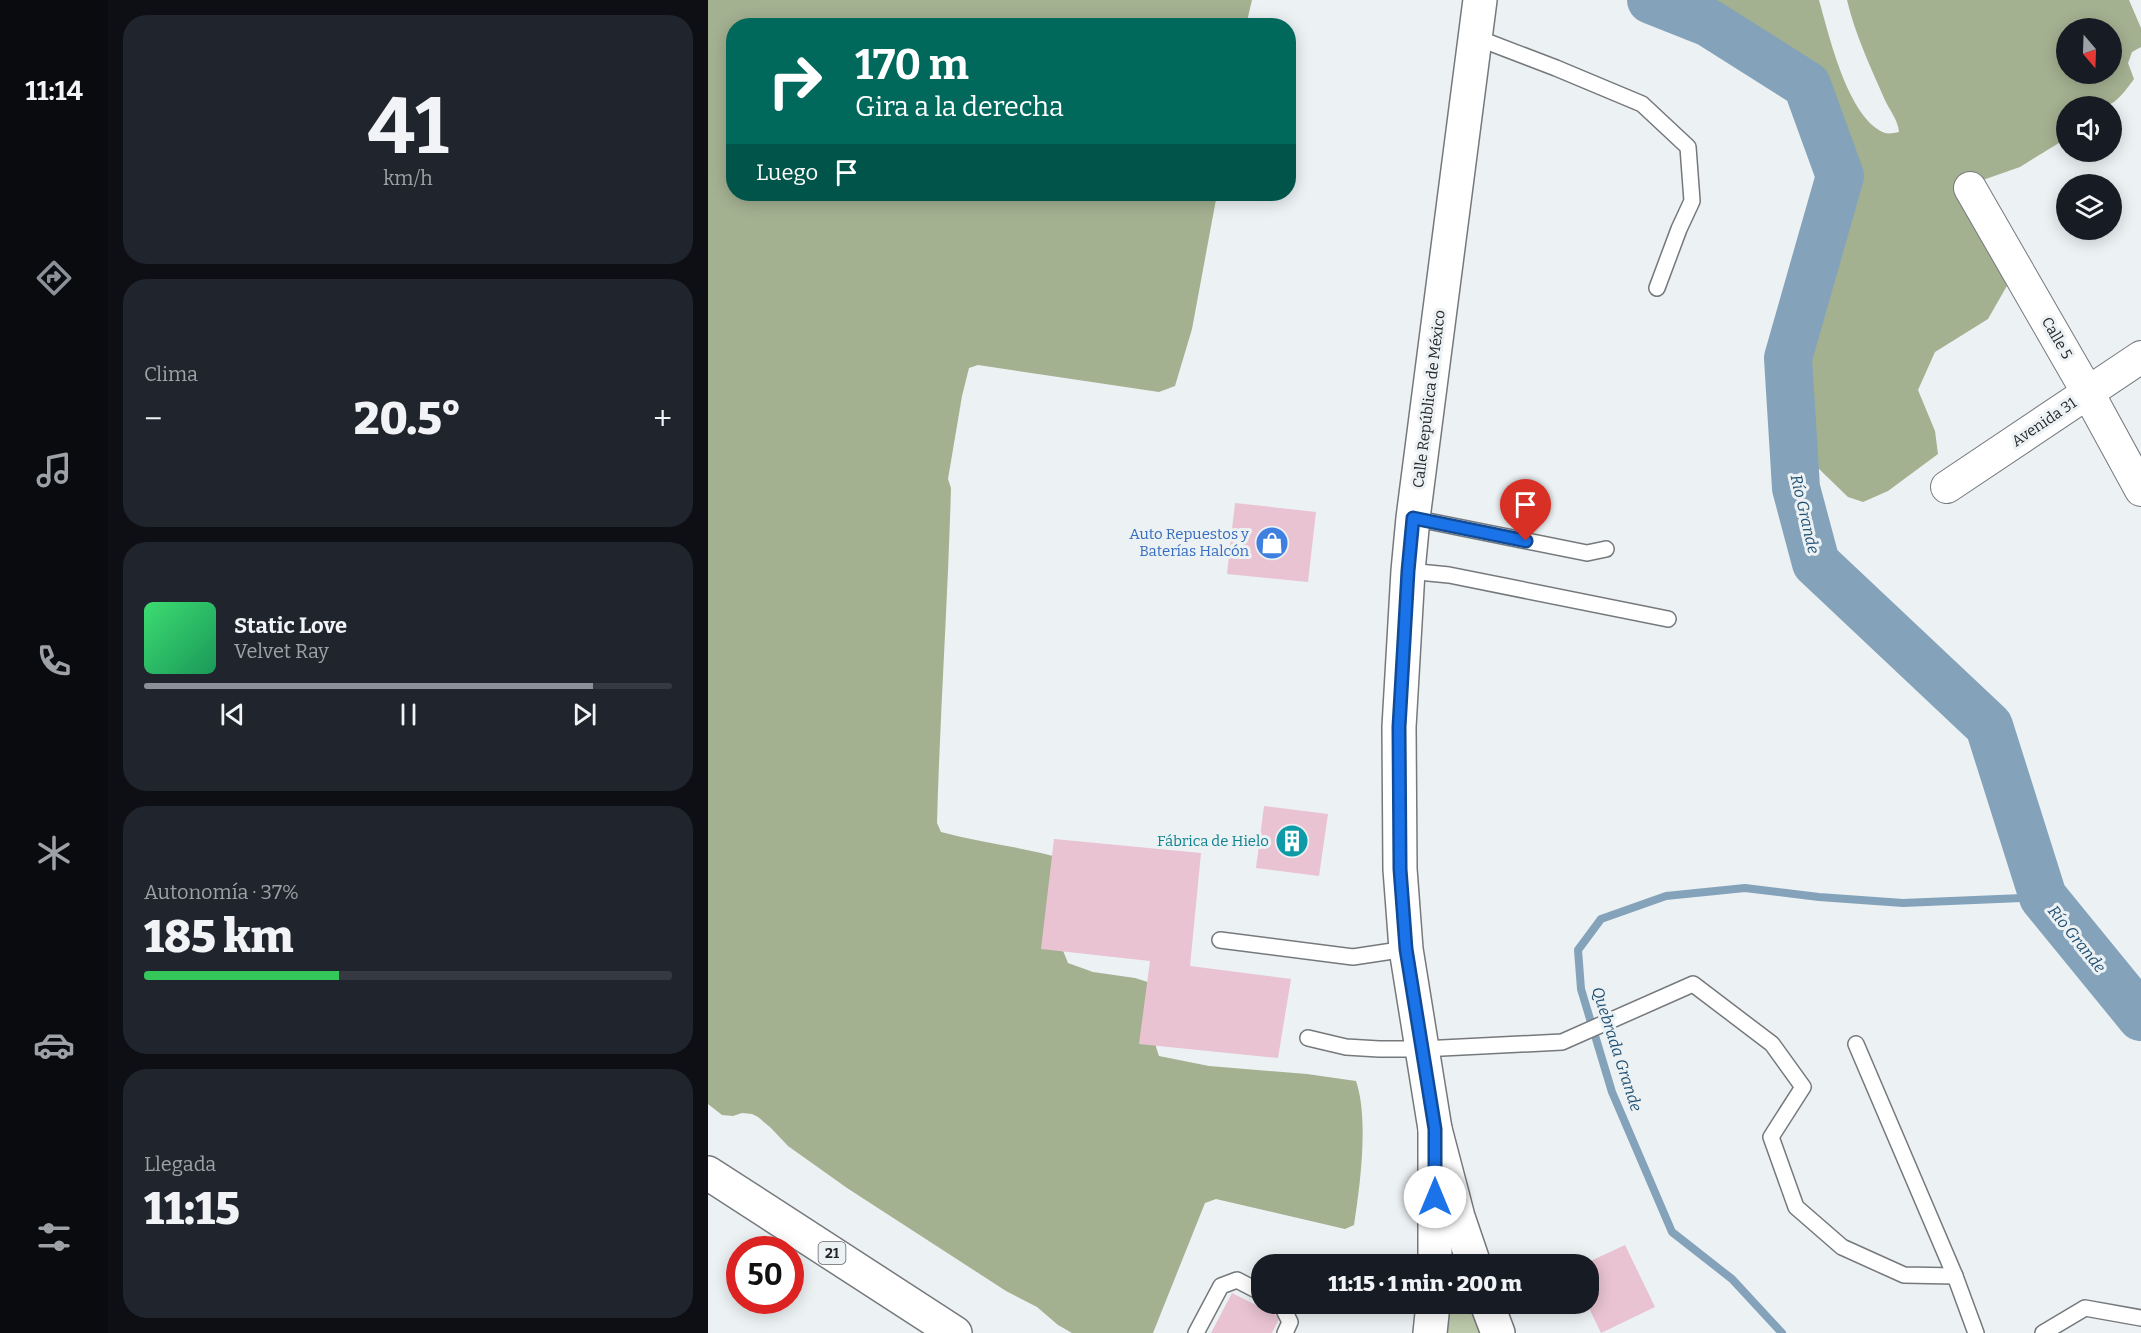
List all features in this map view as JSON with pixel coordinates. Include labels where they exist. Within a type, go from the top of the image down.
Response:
[{"type":"main road","name":"Calle República de México","points":[[1435,1254],[1435,1129],[1406,949],[1400,869],[1399,727],[1413,518],[1480,0]]},
{"type":"main road","points":[[1435,1129],[1458,1217],[1471,1254]]},
{"type":"main road","name":"21","points":[[708,1173],[955,1333]]},
{"type":"main road","points":[[1430,1333],[1432,1314]]},
{"type":"main road","points":[[1491,1314],[1498,1333]]},
{"type":"street","name":"Calle 5","points":[[1970,188],[2141,490]]},
{"type":"street","name":"Avenida 31","points":[[1947,487],[2141,357]]},
{"type":"lane","points":[[1475,37],[1642,104],[1688,147],[1692,201],[1678,229],[1657,288]]},
{"type":"lane","points":[[1413,518],[1587,553],[1606,549]]},
{"type":"lane","points":[[1408,571],[1449,575],[1668,619]]},
{"type":"lane","points":[[1220,940],[1353,957],[1406,949]]},
{"type":"lane","points":[[1308,1038],[1346,1047],[1422,1049],[1562,1042],[1693,984],[1772,1044],[1803,1087],[1771,1137],[1796,1207],[1842,1247],[1904,1275],[1955,1276]]},
{"type":"lane","points":[[1856,1044],[1955,1276],[1976,1333]]},
{"type":"lane","points":[[1196,1333],[1221,1286],[1237,1280],[1251,1287]]},
{"type":"lane","points":[[2043,1333],[2085,1308],[2141,1318]]},
{"type":"lane","points":[[1285,1333],[1290,1322],[1286,1314]]},
{"type":"green space","points":[[708,0],[1252,0],[1248,18],[726,18],[726,201],[1216,201],[1192,329],[1175,386],[1159,392],[978,365],[969,368],[948,479],[951,488],[950,530],[937,823],[941,832],[1064,859],[1062,948],[1068,963],[1093,972],[1135,978],[1157,985],[1156,1047],[1159,1056],[1209,1066],[1307,1074],[1356,1081],[1360,1096],[1363,1133],[1354,1225],[1345,1229],[1216,1199],[1205,1203],[1153,1333],[1072,1333],[1058,1325],[1037,1307],[1006,1291],[847,1188],[788,1146],[758,1117],[742,1113],[733,1116],[722,1115],[708,1104]]},
{"type":"green space","points":[[1703,0],[1819,0],[1850,94],[1872,125],[1885,133],[1899,132],[1897,123],[1863,50],[1847,0],[2129,0],[2141,28],[2141,47],[2132,52],[2128,63],[2134,79],[2121,96],[2056,96],[2056,145],[2020,167],[1980,181],[2008,284],[1988,319],[1935,352],[1918,390],[1935,431],[1938,454],[1888,491],[1863,502],[1848,497],[1818,468],[1795,407],[1787,378],[1782,333],[1798,288],[1828,223],[1840,172],[1837,133],[1797,83]]},
{"type":"green space","points":[[1445,1314],[1483,1314],[1490,1333],[1444,1333]]},
{"type":"building","name":"Auto Repuestos y Baterías Halcón","points":[[1235,503],[1316,512],[1308,582],[1227,574]]},
{"type":"building","name":"Fábrica de Hielo","points":[[1264,806],[1328,814],[1319,876],[1256,868]]},
{"type":"building","points":[[1054,839],[1201,853],[1190,966],[1291,979],[1278,1058],[1139,1044],[1150,961],[1041,949]]},
{"type":"building","points":[[1625,1245],[1655,1307],[1601,1333],[1592,1314],[1599,1314],[1599,1257]]},
{"type":"building","points":[[1232,1293],[1251,1302],[1251,1314],[1274,1314],[1280,1317],[1272,1333],[1211,1333]]},
{"type":"waterway","name":"Río Grande","points":[[1651,0],[1709,23],[1807,85],[1840,176],[1788,358],[1796,488],[1816,563],[1989,726],[2043,897],[2141,1017]]},
{"type":"waterway","name":"Quebrada Grande","points":[[1782,1333],[1732,1279],[1672,1232],[1612,1092],[1581,989],[1578,950],[1601,919],[1666,896],[1745,888],[1819,897],[1903,903],[2043,897]]},
{"type":"place","name":"Auto Repuestos y Baterías Halcón","points":[[1272,543]]},
{"type":"place","name":"Fábrica de Hielo","points":[[1292,841]]},
{"type":"route","points":[[1435,1197],[1435,1129],[1406,949],[1400,869],[1399,727],[1413,518],[1526,541]]}]
